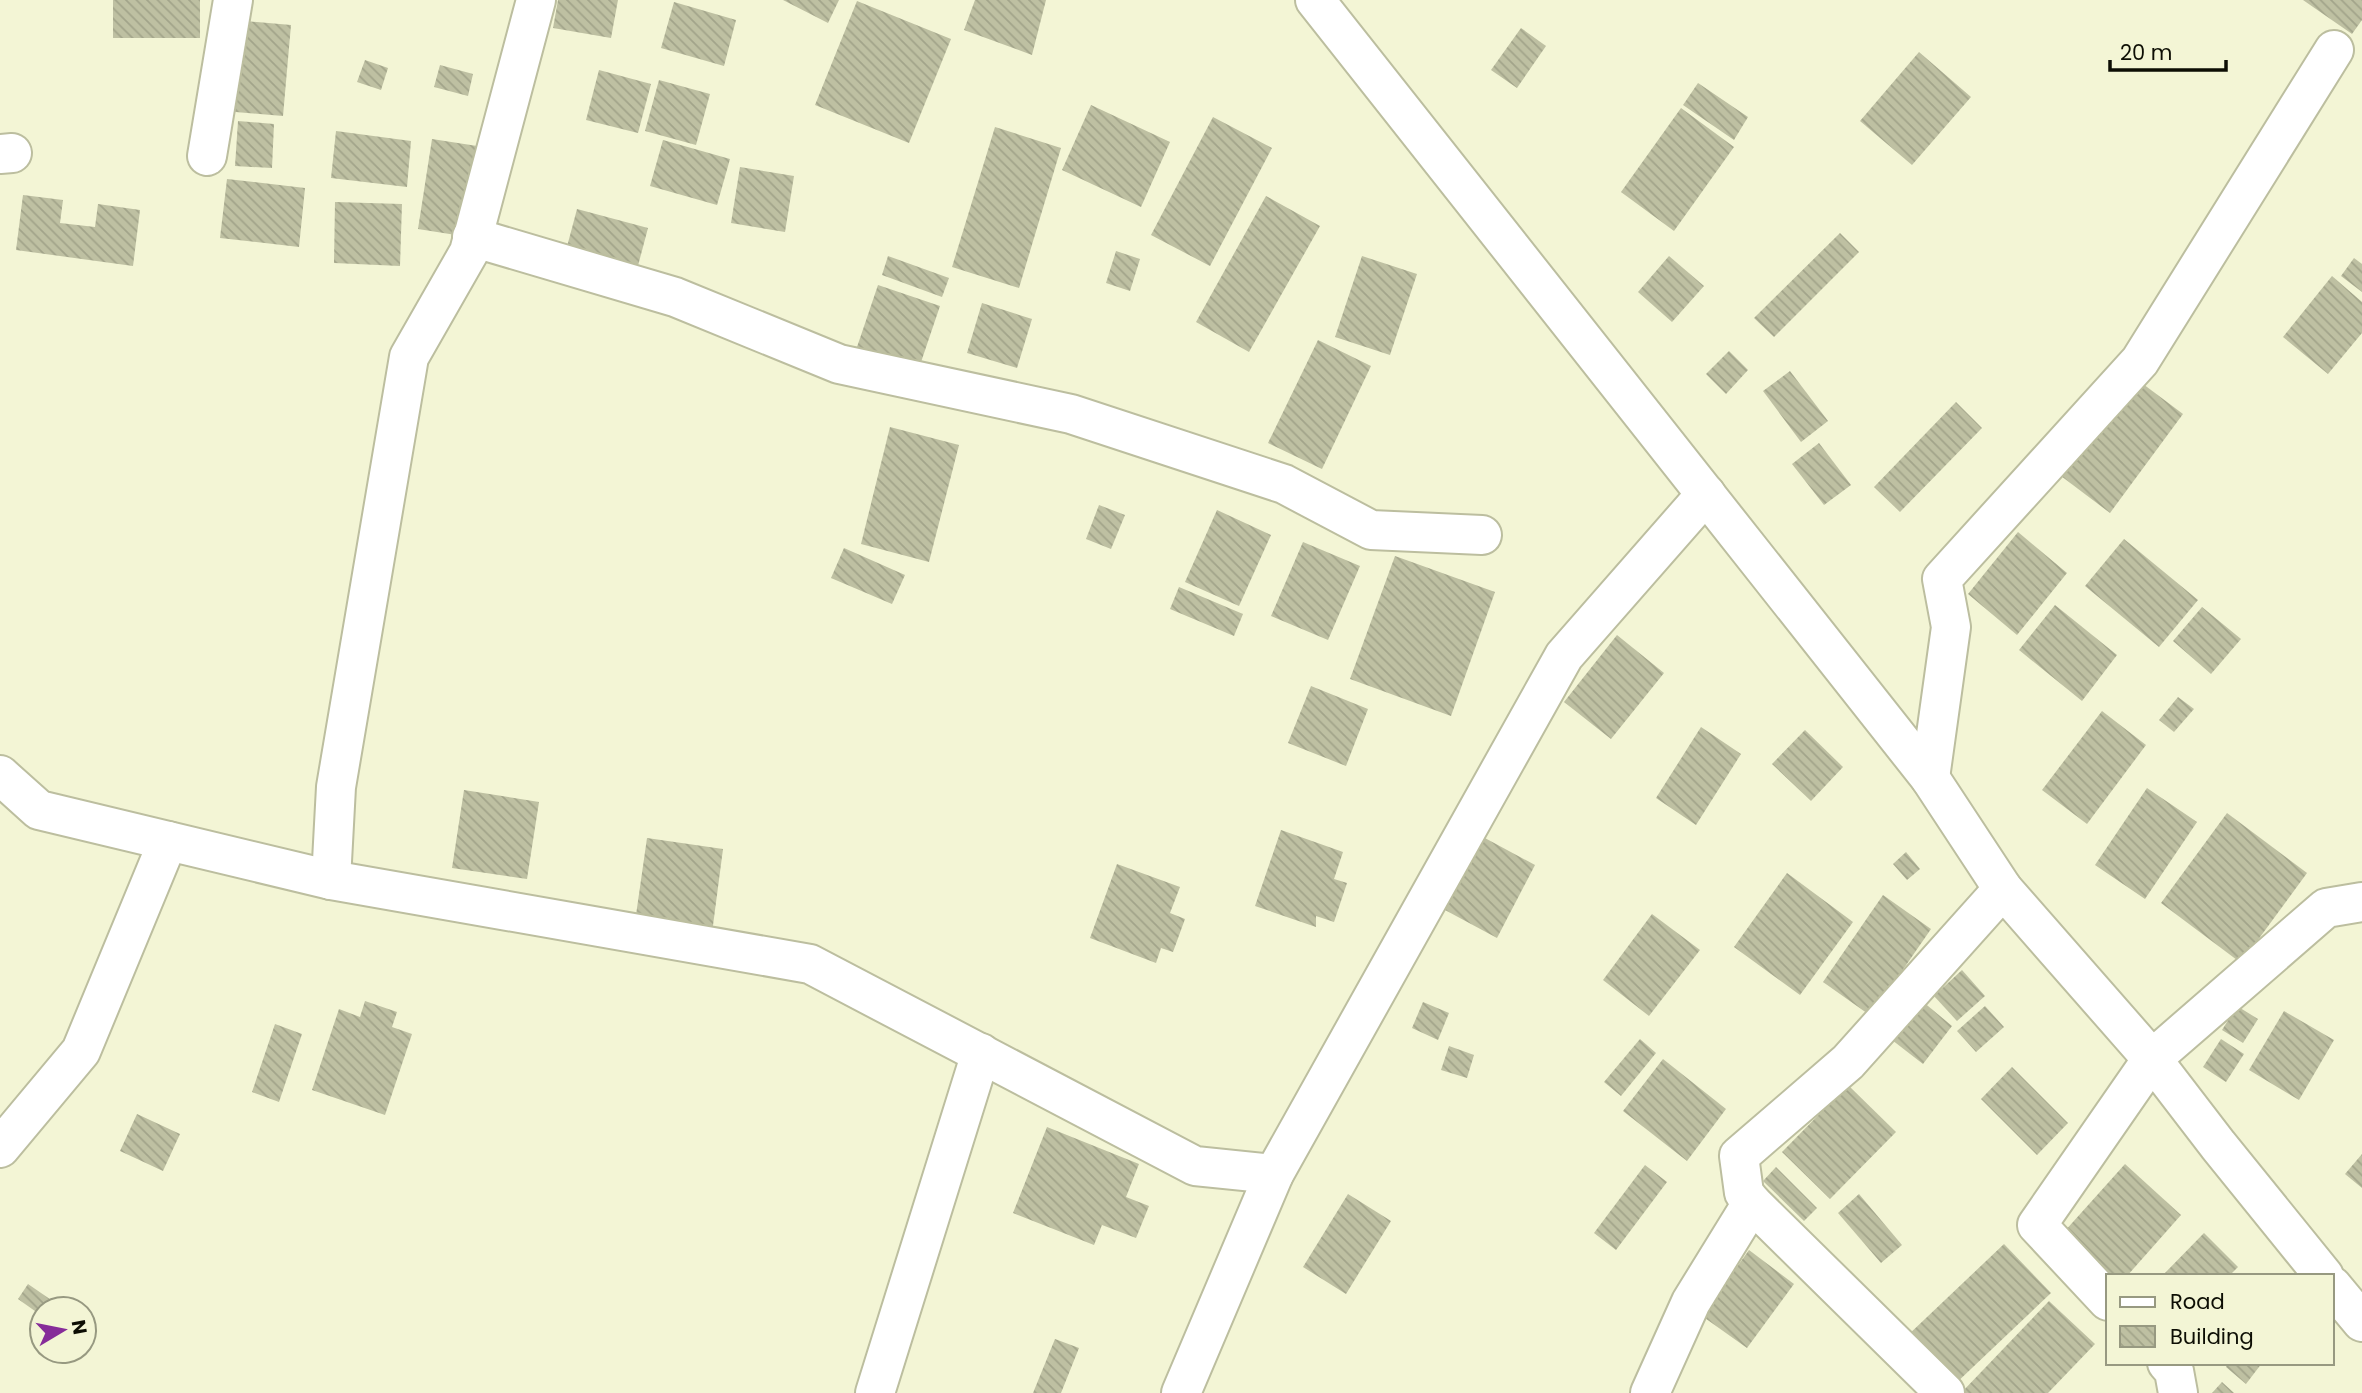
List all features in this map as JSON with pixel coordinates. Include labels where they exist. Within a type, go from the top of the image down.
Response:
[{"type":"street","points":[[207,156],[233,0]]},
{"type":"street","points":[[331,880],[336,787],[410,357],[469,252],[536,0]]},
{"type":"street","points":[[1315,0],[1930,778],[2003,889],[2152,1059],[2322,1274]]},
{"type":"street","points":[[1930,778],[1951,627],[1942,579],[2140,360],[2334,50]]},
{"type":"street","points":[[472,237],[674,297],[839,364],[1070,414],[1284,484],[1371,530],[1482,535]]},
{"type":"street","points":[[1181,1393],[1274,1174],[1564,656],[1706,494]]},
{"type":"street","points":[[0,775],[39,810],[331,880],[810,964],[1195,1166],[1274,1174]]},
{"type":"street","points":[[0,1147],[81,1051],[168,841]]},
{"type":"street","points":[[1945,1393],[1752,1203],[1744,1193],[1739,1156],[1848,1062],[2003,889]]},
{"type":"street","points":[[2106,1299],[2037,1225],[2152,1059],[2326,908],[2362,902]]},
{"type":"street","points":[[875,1393],[981,1053]]},
{"type":"street","points":[[1650,1393],[1691,1302],[1752,1203]]},
{"type":"street","points":[[2334,1288],[2362,1322]]},
{"type":"street","points":[[2169,1365],[2174,1371],[2178,1393]]},
{"type":"building","points":[[113,0],[200,0],[200,38],[113,38]]},
{"type":"building","points":[[558,0],[618,0],[611,38],[553,28]]},
{"type":"building","points":[[783,0],[839,0],[828,23]]},
{"type":"building","points":[[975,0],[1046,0],[1032,55],[964,30]]},
{"type":"building","points":[[2303,0],[2362,0],[2362,20],[2352,34]]},
{"type":"building","points":[[857,1],[951,39],[909,143],[815,105]]},
{"type":"building","points":[[674,2],[736,20],[724,66],[661,48]]},
{"type":"building","points":[[232,20],[291,25],[283,116],[224,111]]},
{"type":"building","points":[[1521,28],[1546,46],[1517,88],[1491,70]]},
{"type":"building","points":[[1919,52],[1971,97],[1912,165],[1860,121]]},
{"type":"building","points":[[365,60],[388,68],[381,90],[357,82]]},
{"type":"building","points":[[440,65],[473,74],[468,96],[434,87]]},
{"type":"building","points":[[599,70],[651,84],[638,133],[586,120]]},
{"type":"building","points":[[659,80],[710,94],[696,145],[645,131]]},
{"type":"building","points":[[1698,83],[1748,117],[1734,140],[1683,105]]},
{"type":"building","points":[[1091,105],[1170,142],[1141,207],[1062,170]]},
{"type":"building","points":[[1681,108],[1734,147],[1674,231],[1621,192]]},
{"type":"building","points":[[1213,117],[1272,148],[1210,266],[1151,235]]},
{"type":"building","points":[[238,121],[274,124],[272,168],[235,166]]},
{"type":"building","points":[[995,127],[1061,148],[1019,288],[952,267]]},
{"type":"building","points":[[336,131],[411,141],[407,187],[331,178]]},
{"type":"building","points":[[432,139],[490,148],[475,238],[418,229]]},
{"type":"building","points":[[663,140],[730,159],[717,205],[650,186]]},
{"type":"building","points":[[740,167],[794,176],[785,232],[731,223]]},
{"type":"building","points":[[227,179],[305,188],[299,247],[220,238]]},
{"type":"building","points":[[23,195],[63,200],[60,223],[95,227],[98,204],[140,210],[133,266],[16,250]]},
{"type":"building","points":[[1266,196],[1320,226],[1249,352],[1196,322]]},
{"type":"building","points":[[335,202],[402,204],[400,266],[334,263]]},
{"type":"building","points":[[577,209],[648,228],[635,277],[564,258]]},
{"type":"building","points":[[1840,233],[1859,252],[1774,337],[1754,318]]},
{"type":"building","points":[[1116,251],[1140,259],[1130,291],[1106,283]]},
{"type":"building","points":[[888,256],[949,278],[942,297],[882,275]]},
{"type":"building","points":[[1362,256],[1417,274],[1390,355],[1335,337]]},
{"type":"building","points":[[1669,256],[1704,286],[1672,322],[1638,292]]},
{"type":"building","points":[[2354,258],[2362,264],[2362,292],[2341,276]]},
{"type":"building","points":[[2332,276],[2362,302],[2362,333],[2328,374],[2283,337]]},
{"type":"building","points":[[878,285],[940,306],[919,368],[857,347]]},
{"type":"building","points":[[982,303],[1032,319],[1017,368],[967,353]]},
{"type":"building","points":[[1318,340],[1371,366],[1322,469],[1268,443]]},
{"type":"building","points":[[1729,351],[1748,370],[1726,394],[1706,374]]},
{"type":"building","points":[[1790,371],[1828,421],[1801,442],[1763,391]]},
{"type":"building","points":[[2135,378],[2183,414],[2110,513],[2061,476]]},
{"type":"building","points":[[1956,402],[1982,428],[1900,512],[1874,487]]},
{"type":"building","points":[[890,427],[959,445],[929,562],[861,544]]},
{"type":"building","points":[[1819,443],[1851,485],[1824,505],[1792,464]]},
{"type":"building","points":[[1099,505],[1125,515],[1111,549],[1086,539]]},
{"type":"building","points":[[1217,510],[1271,535],[1239,606],[1185,582]]},
{"type":"building","points":[[2018,532],[2067,573],[2017,635],[1968,594]]},
{"type":"building","points":[[2124,539],[2198,600],[2159,647],[2085,586]]},
{"type":"building","points":[[1303,542],[1360,566],[1328,640],[1271,616]]},
{"type":"building","points":[[844,548],[905,575],[892,604],[831,578]]},
{"type":"building","points":[[1395,556],[1495,592],[1451,716],[1350,679]]},
{"type":"building","points":[[1179,587],[1243,614],[1234,636],[1170,609]]},
{"type":"building","points":[[2055,605],[2117,655],[2082,701],[2019,650]]},
{"type":"building","points":[[2202,607],[2241,639],[2211,674],[2173,641]]},
{"type":"building","points":[[1617,635],[1664,673],[1611,739],[1564,702]]},
{"type":"building","points":[[1311,686],[1368,709],[1346,766],[1288,743]]},
{"type":"building","points":[[2178,697],[2194,709],[2174,732],[2159,720]]},
{"type":"building","points":[[2102,711],[2146,745],[2087,824],[2042,790]]},
{"type":"building","points":[[1701,727],[1741,754],[1696,825],[1656,798]]},
{"type":"building","points":[[1805,730],[1843,767],[1811,801],[1772,764]]},
{"type":"building","points":[[2147,788],[2197,822],[2145,899],[2095,865]]},
{"type":"building","points":[[464,790],[539,802],[527,879],[452,868]]},
{"type":"building","points":[[2227,813],[2307,873],[2241,963],[2161,903]]},
{"type":"building","points":[[1281,830],[1343,852],[1334,879],[1347,883],[1334,922],[1316,916],[1316,927],[1255,906]]},
{"type":"building","points":[[1483,837],[1535,865],[1497,938],[1445,910]]},
{"type":"building","points":[[647,838],[723,849],[712,933],[635,922]]},
{"type":"building","points":[[1906,852],[1920,869],[1907,880],[1893,864]]},
{"type":"building","points":[[1117,864],[1180,887],[1170,913],[1185,919],[1173,952],[1161,948],[1156,963],[1090,938]]},
{"type":"building","points":[[1787,873],[1853,922],[1800,995],[1734,947]]},
{"type":"building","points":[[1883,895],[1931,929],[1871,1016],[1823,982]]},
{"type":"building","points":[[1652,914],[1700,950],[1649,1016],[1603,980]]},
{"type":"building","points":[[1962,970],[1985,996],[1957,1021],[1934,996]]},
{"type":"building","points":[[365,1001],[397,1012],[392,1027],[412,1034],[385,1115],[312,1090],[339,1009],[360,1017]]},
{"type":"building","points":[[1922,1001],[1952,1026],[1923,1064],[1892,1040]]},
{"type":"building","points":[[1423,1002],[1449,1013],[1438,1040],[1412,1028]]},
{"type":"building","points":[[1985,1006],[2004,1027],[1976,1052],[1957,1031]]},
{"type":"building","points":[[2237,1006],[2258,1019],[2243,1043],[2222,1030]]},
{"type":"building","points":[[2284,1011],[2334,1040],[2299,1100],[2249,1070]]},
{"type":"building","points":[[275,1024],[302,1034],[279,1102],[252,1092]]},
{"type":"building","points":[[1640,1039],[1656,1053],[1621,1096],[1604,1082]]},
{"type":"building","points":[[2221,1039],[2244,1054],[2226,1082],[2203,1067]]},
{"type":"building","points":[[1449,1046],[1474,1055],[1467,1078],[1441,1070]]},
{"type":"building","points":[[1663,1059],[1726,1109],[1687,1161],[1623,1111]]},
{"type":"building","points":[[2012,1067],[2068,1123],[2037,1155],[1981,1099]]},
{"type":"building","points":[[1848,1085],[1896,1132],[1830,1199],[1782,1152]]},
{"type":"building","points":[[137,1114],[180,1134],[163,1171],[120,1151]]},
{"type":"building","points":[[1047,1127],[1139,1164],[1126,1197],[1149,1206],[1136,1238],[1102,1225],[1094,1245],[1013,1213]]},
{"type":"building","points":[[2362,1154],[2362,1188],[2345,1174]]},
{"type":"building","points":[[2125,1164],[2181,1215],[2129,1274],[2106,1275],[2055,1242]]},
{"type":"building","points":[[1645,1165],[1667,1182],[1616,1250],[1594,1233]]},
{"type":"building","points":[[1776,1167],[1817,1208],[1804,1221],[1763,1181]]},
{"type":"building","points":[[1348,1194],[1391,1221],[1346,1294],[1303,1267]]},
{"type":"building","points":[[1859,1194],[1902,1245],[1881,1263],[1838,1213]]},
{"type":"building","points":[[2204,1233],[2238,1267],[2231,1274],[2164,1274]]},
{"type":"building","points":[[2004,1244],[2051,1293],[1953,1386],[1906,1337]]},
{"type":"building","points":[[1749,1250],[1794,1284],[1747,1348],[1702,1316]]},
{"type":"building","points":[[28,1284],[44,1295],[28,1295],[28,1306],[18,1299]]},
{"type":"building","points":[[2049,1301],[2095,1344],[2048,1393],[1961,1393]]},
{"type":"building","points":[[1055,1339],[1079,1348],[1061,1393],[1033,1393]]},
{"type":"building","points":[[2227,1365],[2260,1365],[2246,1384],[2226,1367]]},
{"type":"building","points":[[2222,1382],[2234,1393],[2212,1393]]}]
